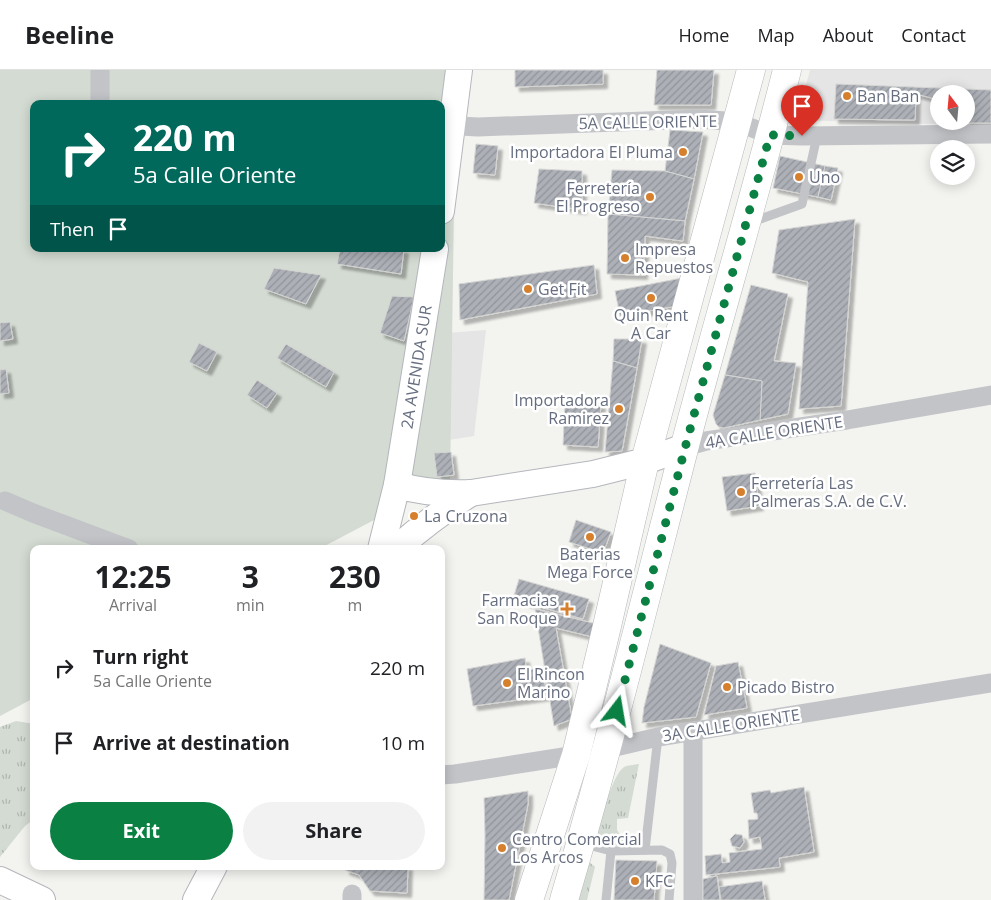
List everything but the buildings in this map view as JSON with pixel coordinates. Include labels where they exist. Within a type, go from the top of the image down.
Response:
[{"type":"main road","points":[[529,900],[576,755],[608,626],[645,461],[751,70]]},
{"type":"main road","points":[[564,900],[607,749],[786,70]]},
{"type":"street","points":[[100,70],[100,100]]},
{"type":"street","points":[[445,158],[447,126],[459,70]]},
{"type":"street","name":"5A CALLE ORIENTE","points":[[447,126],[478,127],[700,119],[737,122],[770,135],[991,134]]},
{"type":"street","name":"2A AVENIDA SUR","points":[[383,545],[397,485],[435,252]]},
{"type":"street","name":"4A CALLE ORIENTE","points":[[397,485],[433,493],[471,493],[593,474],[645,461],[706,441],[847,420],[991,395]]},
{"type":"street","name":"4A CALLE ORIENTE","points":[[401,545],[429,520],[471,493]]},
{"type":"street","points":[[2,500],[100,544]]},
{"type":"street","name":"3A CALLE ORIENTE","points":[[445,775],[576,755],[692,731],[991,683]]},
{"type":"street","points":[[692,731],[693,900]]},
{"type":"street","points":[[196,900],[212,870]]},
{"type":"street","points":[[0,880],[42,900]]},
{"type":"lane","points":[[747,223],[802,204],[817,136]]},
{"type":"lane","points":[[645,850],[658,737]]},
{"type":"lane","points":[[581,843],[611,851],[662,850],[670,854],[672,863],[669,900]]},
{"type":"lane","points":[[606,900],[611,851]]},
{"type":"shaded area","points":[[810,70],[991,70],[991,126],[975,126],[975,85],[930,85],[930,124],[797,120]]},
{"type":"shaded area","points":[[486,330],[474,436],[430,443],[447,333]]},
{"type":"green space","points":[[0,70],[456,70],[450,480],[327,545],[30,545],[30,700],[0,716]]},
{"type":"green space","points":[[16,721],[30,723],[30,822],[0,857],[0,727]]},
{"type":"green space","points":[[639,764],[628,818],[617,819],[617,830],[624,842],[611,849],[596,838],[607,800],[615,779],[624,767]]},
{"type":"green space","points":[[588,861],[595,867],[587,900],[575,900]]},
{"type":"place","name":"Ban Ban","points":[[847,96]]},
{"type":"place","name":"Importadora El Pluma","points":[[683,152]]},
{"type":"place","name":"Uno","points":[[799,177]]},
{"type":"place","name":"Ferretería El Progreso","points":[[650,197]]},
{"type":"place","name":"Impresa Repuestos","points":[[625,258]]},
{"type":"place","name":"Get Fit","points":[[528,289]]},
{"type":"place","name":"Quin Rent A Car","points":[[651,298]]},
{"type":"place","name":"Importadora Ramirez","points":[[619,409]]},
{"type":"place","name":"Ferretería Las Palmeras S.A. de C.V.","points":[[741,492]]},
{"type":"place","name":"La Cruzona","points":[[414,516]]},
{"type":"place","name":"Baterias Mega Force","points":[[590,537]]},
{"type":"place","name":"Farmacias San Roque","points":[[567,609]]},
{"type":"place","name":"El Rincon Marino","points":[[507,683]]},
{"type":"place","name":"Picado Bistro","points":[[727,687]]},
{"type":"place","name":"Centro Comercial Los Arcos","points":[[502,848]]},
{"type":"place","name":"KFC","points":[[635,881]]},
{"type":"route","points":[[617,711],[685,448],[770,135],[802,136]]}]
